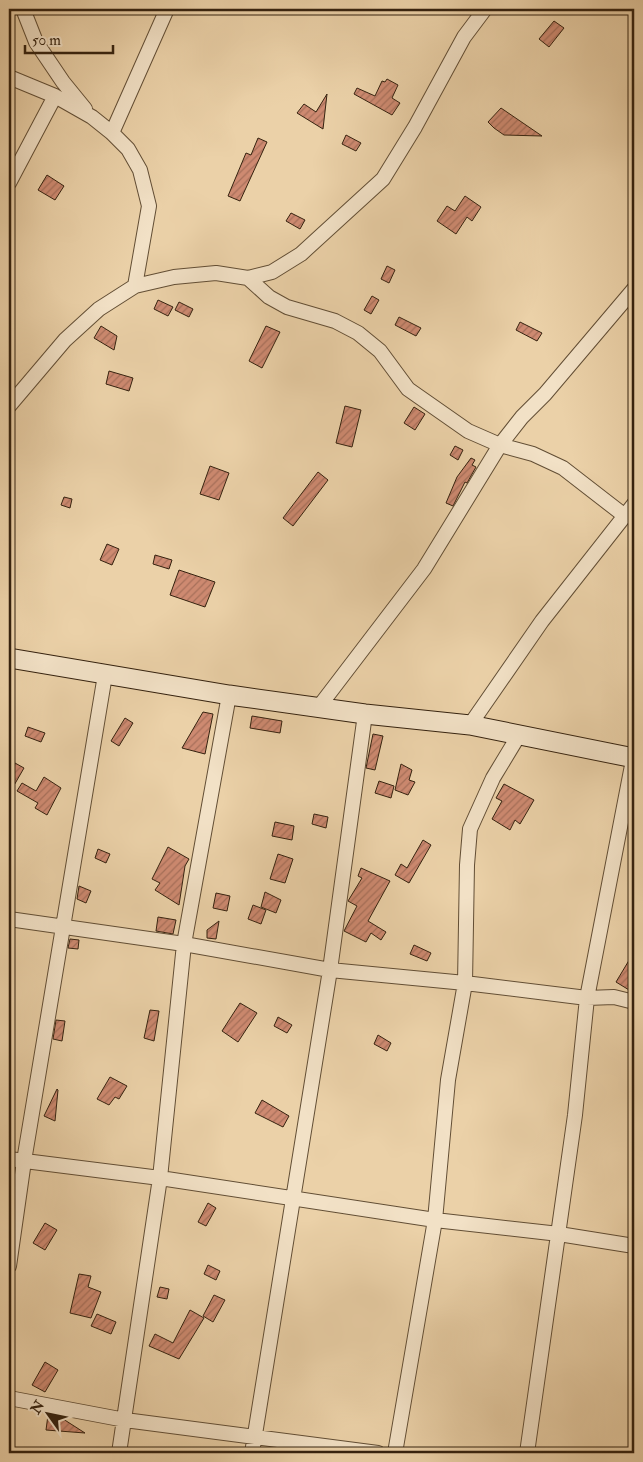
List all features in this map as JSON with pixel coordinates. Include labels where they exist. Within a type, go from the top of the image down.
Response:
[{"type":"street","points":[[24,9],[36,42],[63,82],[92,117]]},
{"type":"street","points":[[112,133],[167,9]]},
{"type":"street","points":[[9,406],[65,340],[98,310],[135,286],[174,276],[216,273],[248,278],[272,272],[301,254],[383,179],[415,127],[464,37],[485,9]]},
{"type":"street","points":[[9,77],[55,96],[92,117],[128,149],[140,170],[149,206],[135,286]]},
{"type":"street","points":[[9,183],[55,96]]},
{"type":"street","points":[[248,278],[269,297],[286,308],[335,321],[358,333],[380,351],[408,389],[468,431],[500,445],[534,454],[563,468],[624,516]]},
{"type":"street","points":[[318,708],[424,569],[500,445],[522,417],[551,388],[634,289]]},
{"type":"street","points":[[470,725],[542,621],[634,504]]},
{"type":"street","points":[[9,658],[104,675],[318,708],[470,725],[634,757],[587,998],[575,1115],[527,1453]]},
{"type":"street","points":[[9,1266],[24,1161],[104,675]]},
{"type":"street","points":[[120,1453],[160,1178],[184,944],[229,695]]},
{"type":"street","points":[[252,1453],[330,970],[364,714]]},
{"type":"street","points":[[395,1453],[435,1220],[448,1080],[465,983],[467,865],[470,829],[493,778],[519,735]]},
{"type":"street","points":[[9,919],[184,944],[330,970],[465,983],[587,998],[614,997],[634,1002]]},
{"type":"street","points":[[9,1159],[160,1178],[435,1220],[559,1234],[634,1246]]},
{"type":"street","points":[[9,1398],[125,1420],[378,1453]]},
{"type":"building","points":[[554,21],[564,28],[549,47],[539,39]]},
{"type":"building","points":[[387,79],[398,85],[392,98],[400,103],[392,115],[354,94],[357,88],[375,96],[382,81],[385,82]]},
{"type":"building","points":[[327,94],[323,129],[297,113],[304,104],[316,112]]},
{"type":"building","points":[[501,108],[542,136],[504,135],[488,122]]},
{"type":"building","points":[[346,135],[361,143],[356,151],[342,144]]},
{"type":"building","points":[[258,138],[267,142],[240,201],[228,196],[246,153],[251,155]]},
{"type":"building","points":[[47,175],[64,186],[55,200],[38,190]]},
{"type":"building","points":[[465,196],[481,207],[472,221],[467,217],[456,234],[437,221],[447,206],[455,211]]},
{"type":"building","points":[[291,213],[305,220],[300,229],[286,221]]},
{"type":"building","points":[[387,266],[395,270],[389,283],[381,279]]},
{"type":"building","points":[[372,296],[379,300],[371,314],[364,310]]},
{"type":"building","points":[[158,300],[173,307],[168,316],[154,309]]},
{"type":"building","points":[[179,302],[193,309],[189,317],[175,310]]},
{"type":"building","points":[[399,317],[421,328],[416,336],[395,325]]},
{"type":"building","points":[[520,322],[542,333],[537,341],[516,330]]},
{"type":"building","points":[[101,326],[117,336],[114,350],[94,338]]},
{"type":"building","points":[[266,326],[280,332],[262,368],[249,361]]},
{"type":"building","points":[[109,371],[133,378],[129,391],[106,384]]},
{"type":"building","points":[[345,406],[361,410],[352,447],[336,443]]},
{"type":"building","points":[[414,407],[425,414],[415,430],[404,423]]},
{"type":"building","points":[[455,446],[463,450],[458,460],[450,455]]},
{"type":"building","points":[[471,458],[475,460],[472,465],[476,467],[467,483],[465,482],[453,506],[446,503],[457,477]]},
{"type":"building","points":[[210,466],[229,473],[219,500],[200,494]]},
{"type":"building","points":[[318,472],[328,480],[293,526],[283,518]]},
{"type":"building","points":[[64,497],[72,499],[70,508],[61,505]]},
{"type":"building","points":[[107,544],[119,549],[112,565],[100,560]]},
{"type":"building","points":[[155,555],[172,560],[169,569],[153,564]]},
{"type":"building","points":[[179,570],[215,582],[205,607],[170,595]]},
{"type":"building","points":[[203,712],[213,714],[205,754],[182,748]]},
{"type":"building","points":[[252,716],[282,721],[280,733],[250,728]]},
{"type":"building","points":[[125,718],[133,723],[119,746],[111,741]]},
{"type":"building","points":[[28,727],[45,733],[41,742],[25,736]]},
{"type":"building","points":[[373,734],[383,736],[375,770],[366,768]]},
{"type":"building","points":[[15,763],[24,768],[9,794],[9,774]]},
{"type":"building","points":[[401,764],[412,770],[409,780],[415,782],[408,795],[395,790]]},
{"type":"building","points":[[44,777],[61,788],[47,815],[35,808],[38,803],[17,791],[22,783],[36,791]]},
{"type":"building","points":[[379,781],[394,786],[391,798],[375,793]]},
{"type":"building","points":[[504,784],[534,800],[520,824],[515,820],[510,830],[492,819],[502,801],[496,798]]},
{"type":"building","points":[[314,814],[328,817],[326,828],[312,824]]},
{"type":"building","points":[[275,822],[294,826],[292,840],[272,836]]},
{"type":"building","points":[[423,840],[431,845],[409,883],[395,875],[401,864],[407,868]]},
{"type":"building","points":[[168,847],[189,859],[185,866],[179,905],[155,890],[160,883],[152,879]]},
{"type":"building","points":[[98,849],[110,854],[106,863],[95,858]]},
{"type":"building","points":[[278,854],[293,859],[285,883],[270,879]]},
{"type":"building","points":[[361,868],[390,881],[368,921],[386,932],[381,940],[371,933],[366,942],[344,931],[357,906],[348,901],[362,878],[358,876]]},
{"type":"building","points":[[79,886],[91,891],[86,903],[77,899]]},
{"type":"building","points":[[265,892],[281,900],[276,913],[261,907]]},
{"type":"building","points":[[216,893],[230,896],[227,911],[213,908]]},
{"type":"building","points":[[253,905],[266,910],[261,924],[248,919]]},
{"type":"building","points":[[158,917],[176,920],[173,934],[156,931]]},
{"type":"building","points":[[219,921],[216,939],[207,938],[207,930]]},
{"type":"building","points":[[70,939],[79,940],[78,949],[68,948]]},
{"type":"building","points":[[414,945],[431,953],[427,961],[410,954]]},
{"type":"building","points":[[634,952],[634,993],[616,982]]},
{"type":"building","points":[[240,1003],[257,1013],[238,1042],[222,1031]]},
{"type":"building","points":[[150,1010],[159,1011],[154,1041],[144,1038]]},
{"type":"building","points":[[278,1017],[292,1025],[287,1033],[274,1026]]},
{"type":"building","points":[[56,1020],[65,1021],[62,1041],[53,1039]]},
{"type":"building","points":[[378,1035],[391,1043],[387,1051],[374,1044]]},
{"type":"building","points":[[110,1077],[127,1086],[119,1099],[115,1097],[109,1105],[97,1099]]},
{"type":"building","points":[[58,1090],[55,1121],[44,1116]]},
{"type":"building","points":[[262,1100],[289,1116],[283,1127],[255,1113]]},
{"type":"building","points":[[208,1203],[216,1208],[206,1226],[198,1222]]},
{"type":"building","points":[[45,1223],[57,1230],[45,1250],[33,1243]]},
{"type":"building","points":[[208,1265],[220,1271],[216,1280],[204,1274]]},
{"type":"building","points":[[79,1274],[91,1276],[88,1287],[101,1292],[91,1318],[70,1313]]},
{"type":"building","points":[[160,1287],[169,1289],[167,1299],[157,1297]]},
{"type":"building","points":[[214,1295],[225,1300],[213,1322],[203,1316]]},
{"type":"building","points":[[190,1310],[204,1318],[179,1359],[149,1346],[155,1334],[173,1343]]},
{"type":"building","points":[[97,1314],[116,1322],[111,1334],[91,1326]]},
{"type":"building","points":[[45,1362],[58,1370],[45,1392],[32,1385]]},
{"type":"building","points":[[48,1415],[60,1417],[85,1433],[46,1430]]}]
